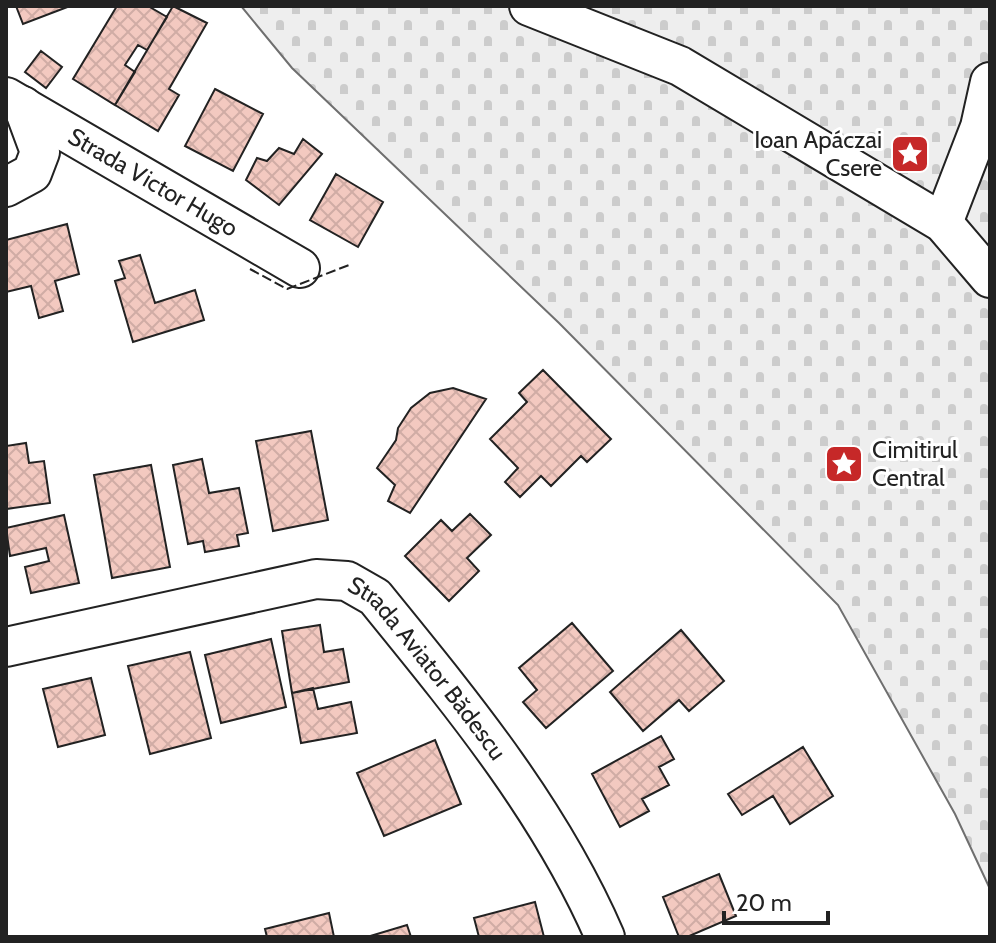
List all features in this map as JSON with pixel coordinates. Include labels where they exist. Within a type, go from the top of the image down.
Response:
[{"type":"street","points":[[529,6],[680,66],[943,223],[990,278]]},
{"type":"street","points":[[943,223],[980,127],[990,82]]},
{"type":"street","points":[[6,187],[32,173],[40,152],[15,101]]},
{"type":"street","name":"Strada Victor Hugo","points":[[15,101],[300,268]]},
{"type":"street","name":"Strada Aviator Bădescu","points":[[6,647],[316,579],[347,581],[375,597],[503,759],[563,852],[605,937]]},
{"type":"green space","name":"Cimitirul Central","points":[[241,6],[990,6],[990,889],[955,814],[838,605],[559,323],[292,68]]},
{"type":"building","points":[[16,6],[70,6],[23,24]]},
{"type":"building","points":[[117,6],[148,6],[167,17],[147,50],[138,45],[125,65],[135,72],[115,105],[73,79]]},
{"type":"building","points":[[173,6],[207,23],[169,89],[179,95],[158,131],[115,105]]},
{"type":"building","points":[[41,51],[62,67],[46,88],[25,72]]},
{"type":"building","points":[[215,89],[263,114],[233,171],[185,146]]},
{"type":"building","points":[[303,139],[322,154],[279,205],[246,180],[257,158],[267,161],[279,148],[294,154]]},
{"type":"building","points":[[336,174],[383,202],[358,247],[310,220]]},
{"type":"building","points":[[67,224],[79,274],[55,281],[63,311],[39,318],[31,286],[6,292],[6,240]]},
{"type":"building","points":[[140,255],[155,303],[195,290],[204,320],[133,342],[115,281],[125,278],[119,261]]},
{"type":"building","points":[[543,370],[611,439],[587,462],[581,456],[551,486],[541,476],[520,497],[505,482],[518,468],[490,439],[527,402],[519,393]]},
{"type":"building","points":[[453,388],[486,399],[410,513],[388,501],[395,485],[377,468],[396,440],[398,428],[411,408],[430,393]]},
{"type":"building","points":[[311,431],[328,520],[273,531],[256,441]]},
{"type":"building","points":[[26,443],[29,463],[44,461],[50,503],[6,509],[6,446]]},
{"type":"building","points":[[202,459],[209,493],[239,488],[248,533],[237,535],[239,546],[205,552],[203,541],[188,544],[173,465]]},
{"type":"building","points":[[151,465],[170,567],[112,578],[94,475]]},
{"type":"building","points":[[470,514],[491,535],[467,558],[479,571],[449,601],[405,556],[441,520],[452,531]]},
{"type":"building","points":[[64,515],[79,583],[31,593],[25,567],[49,561],[46,548],[10,556],[6,528]]},
{"type":"building","points":[[572,623],[613,671],[546,728],[523,702],[537,690],[519,668]]},
{"type":"building","points":[[320,625],[324,652],[343,649],[349,682],[292,693],[282,631]]},
{"type":"building","points":[[681,630],[724,681],[689,711],[679,700],[643,731],[610,692]]},
{"type":"building","points":[[271,639],[286,707],[221,723],[205,655]]},
{"type":"building","points":[[190,652],[211,738],[150,754],[128,666]]},
{"type":"building","points":[[91,678],[105,735],[58,747],[43,689]]},
{"type":"building","points":[[313,688],[318,709],[351,702],[357,733],[301,743],[292,693]]},
{"type":"building","points":[[661,736],[674,759],[659,767],[669,785],[642,799],[649,811],[620,827],[592,774]]},
{"type":"building","points":[[435,740],[461,804],[384,836],[357,773]]},
{"type":"building","points":[[803,747],[833,796],[790,824],[773,796],[742,815],[728,794]]},
{"type":"building","points":[[719,874],[736,916],[687,937],[679,937],[663,897]]},
{"type":"building","points":[[535,902],[544,937],[479,937],[474,918]]},
{"type":"building","points":[[329,913],[334,937],[267,937],[265,929]]},
{"type":"building","points":[[407,925],[411,937],[367,937]]},
{"type":"fence","points":[[250,269],[287,289],[349,265]]},
{"type":"place","name":"Ioan Apáczai Csere","points":[[910,154]]},
{"type":"place","name":"Cimitirul Central","points":[[844,464]]}]
